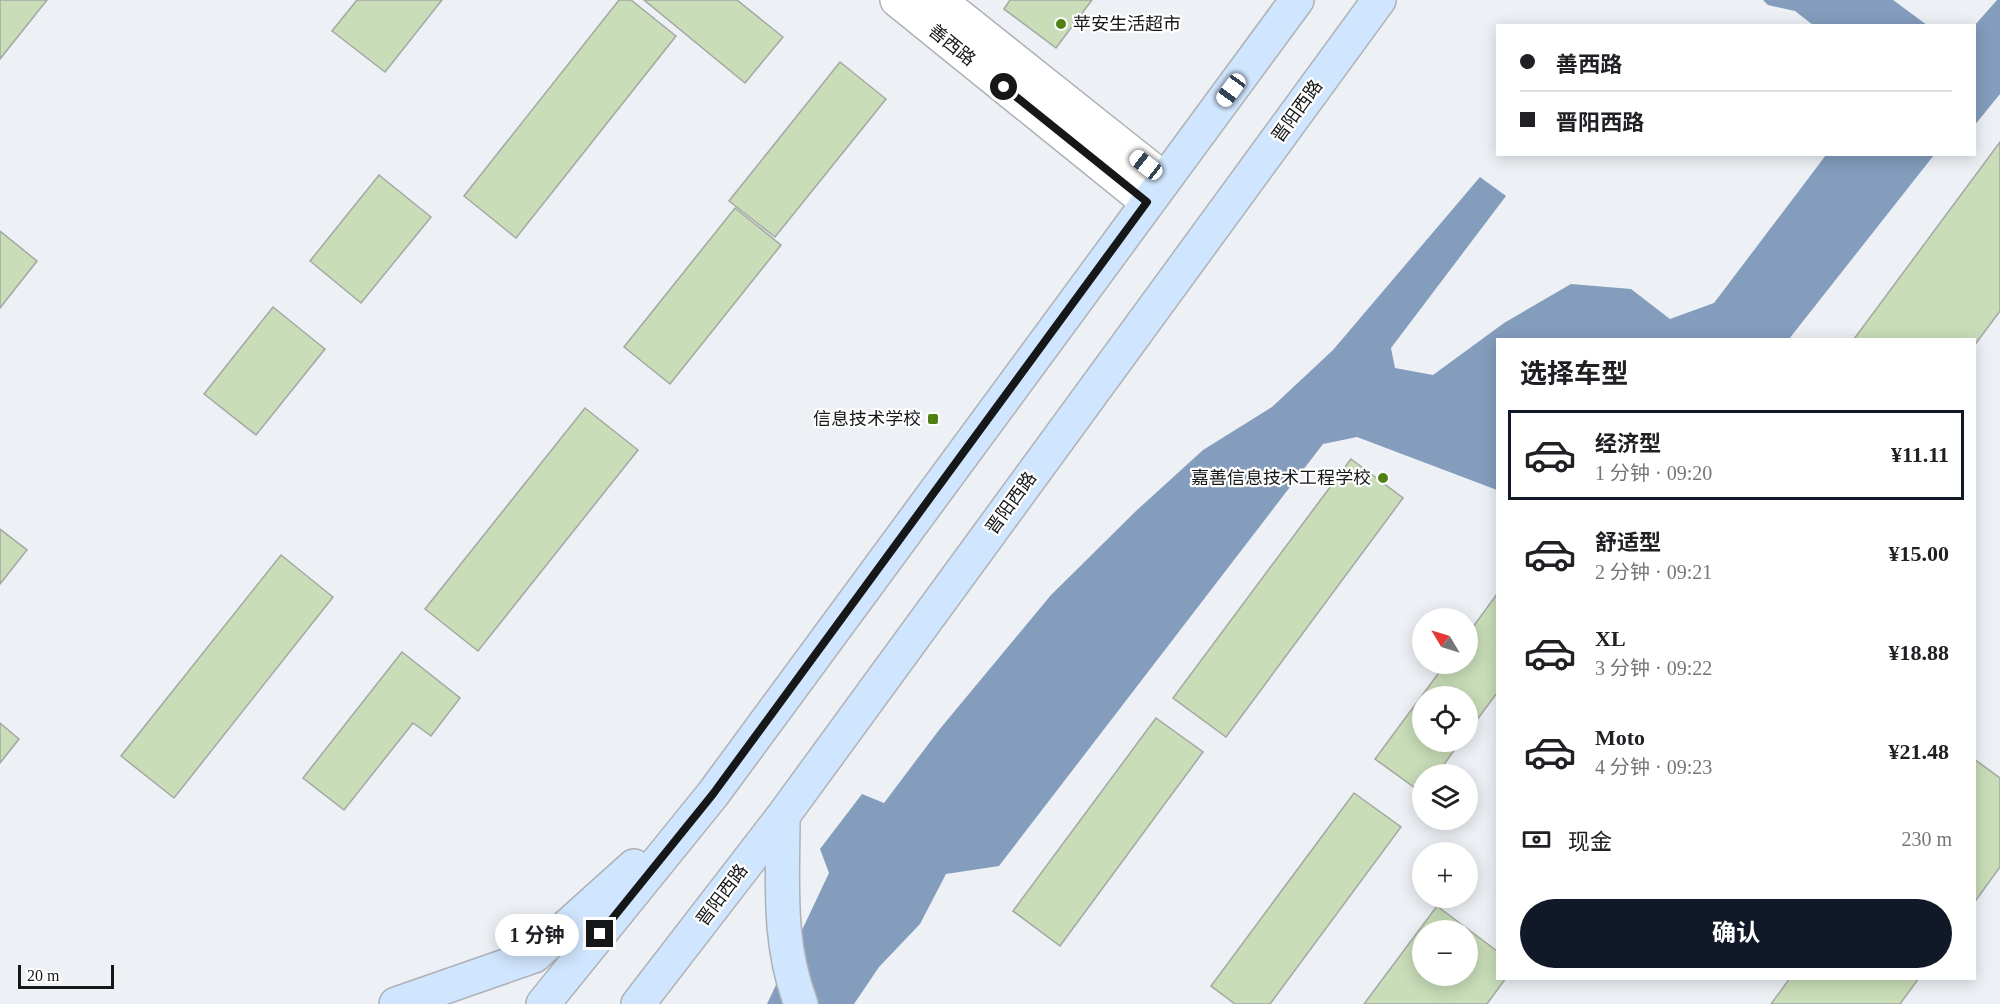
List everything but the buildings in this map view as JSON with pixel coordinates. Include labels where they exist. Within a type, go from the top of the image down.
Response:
[{"type":"main road","points":[[543,1004],[713,794],[1297,0]]},
{"type":"main road","name":"晋阳西路","points":[[639,1004],[783,816],[1379,0]]},
{"type":"main road","points":[[396,1004],[534,956],[713,794]]},
{"type":"main road","points":[[783,816],[783,938],[793,983],[801,1004]]},
{"type":"street","name":"善西路","points":[[897,0],[1156,191]]},
{"type":"street","name":"善西路","points":[[939,0],[1156,191]]},
{"type":"water","points":[[1763,0],[1893,0],[1926,24],[1812,24],[1795,11],[1768,5]]},
{"type":"water","points":[[1997,0],[2000,0],[2000,94],[1976,124],[1976,24]]},
{"type":"water","points":[[1825,156],[1933,156],[1790,338],[1496,338],[1496,490],[1357,437],[1323,444],[999,866],[946,874],[920,924],[879,967],[854,1004],[767,1004],[829,873],[820,849],[862,794],[884,803],[939,730],[1051,595],[1136,511],[1203,450],[1272,407],[1333,350],[1480,177],[1506,196],[1391,348],[1395,368],[1433,375],[1504,323],[1571,284],[1631,289],[1670,319],[1714,303]]},
{"type":"place","name":"苹安生活超市","points":[[1061,24]]},
{"type":"place","name":"信息技术学校","points":[[933,419]]},
{"type":"place","name":"嘉善信息技术工程学校","points":[[1383,478]]},
{"type":"route","points":[[600,934],[713,794],[1147,202],[1004,87]]}]
